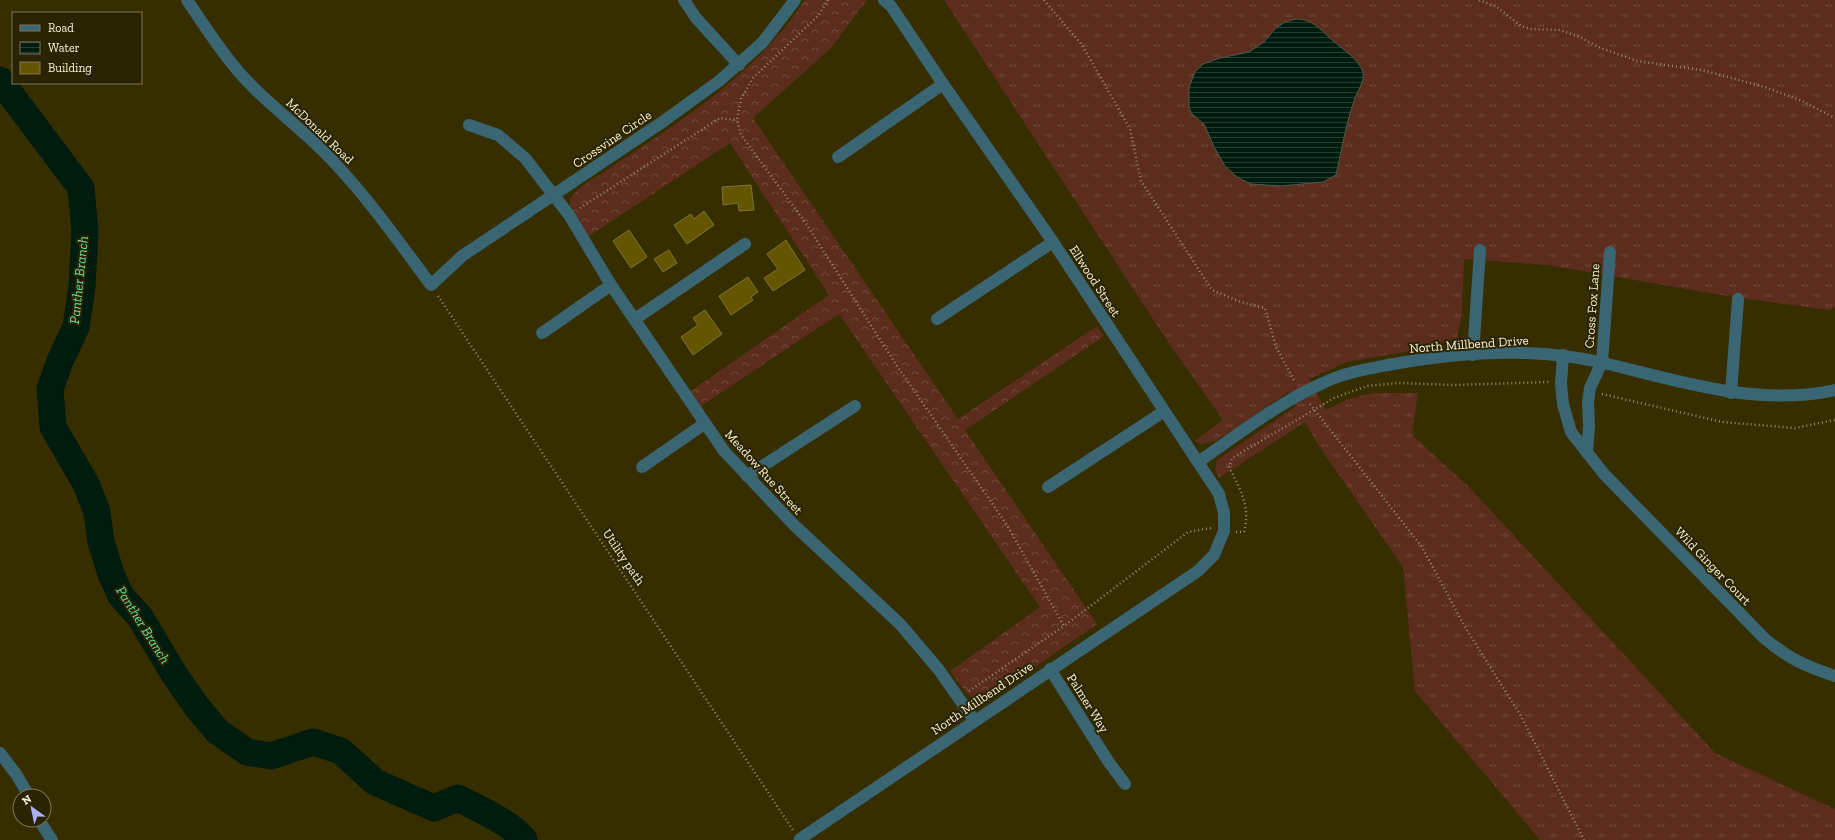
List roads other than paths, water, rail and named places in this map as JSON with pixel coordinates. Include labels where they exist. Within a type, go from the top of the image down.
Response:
[{"type":"street","name":"McDonald Road","points":[[187,0],[233,65],[261,94],[297,125],[348,178],[370,204],[431,285]]},
{"type":"street","points":[[684,0],[696,18],[739,65]]},
{"type":"street","name":"Crossvine Circle","points":[[431,285],[462,256],[661,123],[739,65],[762,43],[795,0]]},
{"type":"street","name":"Ellwood Street","points":[[884,0],[891,6],[943,84],[1053,242],[1163,412],[1219,494],[1224,513],[1224,531],[1214,555],[1198,571],[1181,581]]},
{"type":"street","points":[[838,157],[943,84]]},
{"type":"street","name":"Meadow Rue Street","points":[[469,125],[498,135],[524,158],[569,215],[611,285],[636,319],[704,424],[724,451],[799,531],[900,624],[960,697],[974,720]]},
{"type":"street","points":[[937,319],[1053,242]]},
{"type":"street","points":[[636,319],[745,244]]},
{"type":"street","points":[[1473,355],[1480,250]]},
{"type":"street","name":"Cross Fox Lane","points":[[1602,362],[1610,252]]},
{"type":"street","points":[[542,332],[611,285]]},
{"type":"street","points":[[1731,393],[1738,299]]},
{"type":"street","name":"North Millbend Drive","points":[[1198,462],[1302,394],[1324,382],[1360,370],[1422,359],[1510,352],[1563,355],[1602,362],[1731,393],[1767,395],[1835,390]]},
{"type":"street","name":"Wild Ginger Court","points":[[1563,355],[1561,384],[1563,404],[1571,432],[1604,474],[1764,638],[1784,655],[1806,666],[1835,676]]},
{"type":"street","points":[[1587,453],[1590,388],[1602,362]]},
{"type":"street","points":[[747,476],[854,406]]},
{"type":"street","points":[[1048,487],[1163,412]]},
{"type":"street","points":[[642,467],[704,424]]},
{"type":"street","name":"North Millbend Drive","points":[[800,839],[1181,581]]},
{"type":"street","name":"Palmer Way","points":[[1050,670],[1125,784]]},
{"type":"street","points":[[0,753],[20,779],[25,788]]},
{"type":"street","points":[[44,828],[52,840]]},
{"type":"water","points":[[1302,19],[1315,25],[1354,58],[1363,72],[1362,82],[1349,117],[1336,175],[1323,182],[1281,186],[1251,184],[1237,177],[1225,166],[1214,147],[1204,124],[1192,114],[1189,108],[1189,87],[1195,72],[1203,64],[1220,58],[1249,52],[1264,42],[1276,28],[1285,22]]},
{"type":"waterway","name":"Panther Branch","points":[[0,80],[81,188],[85,232],[82,286],[76,327],[60,361],[50,389],[53,427],[86,484],[97,512],[101,542],[111,574],[121,596],[140,617],[174,674],[197,707],[217,731],[247,752],[271,756],[313,742],[341,751],[375,782],[434,808],[458,798],[503,822],[512,828],[524,840]]}]
